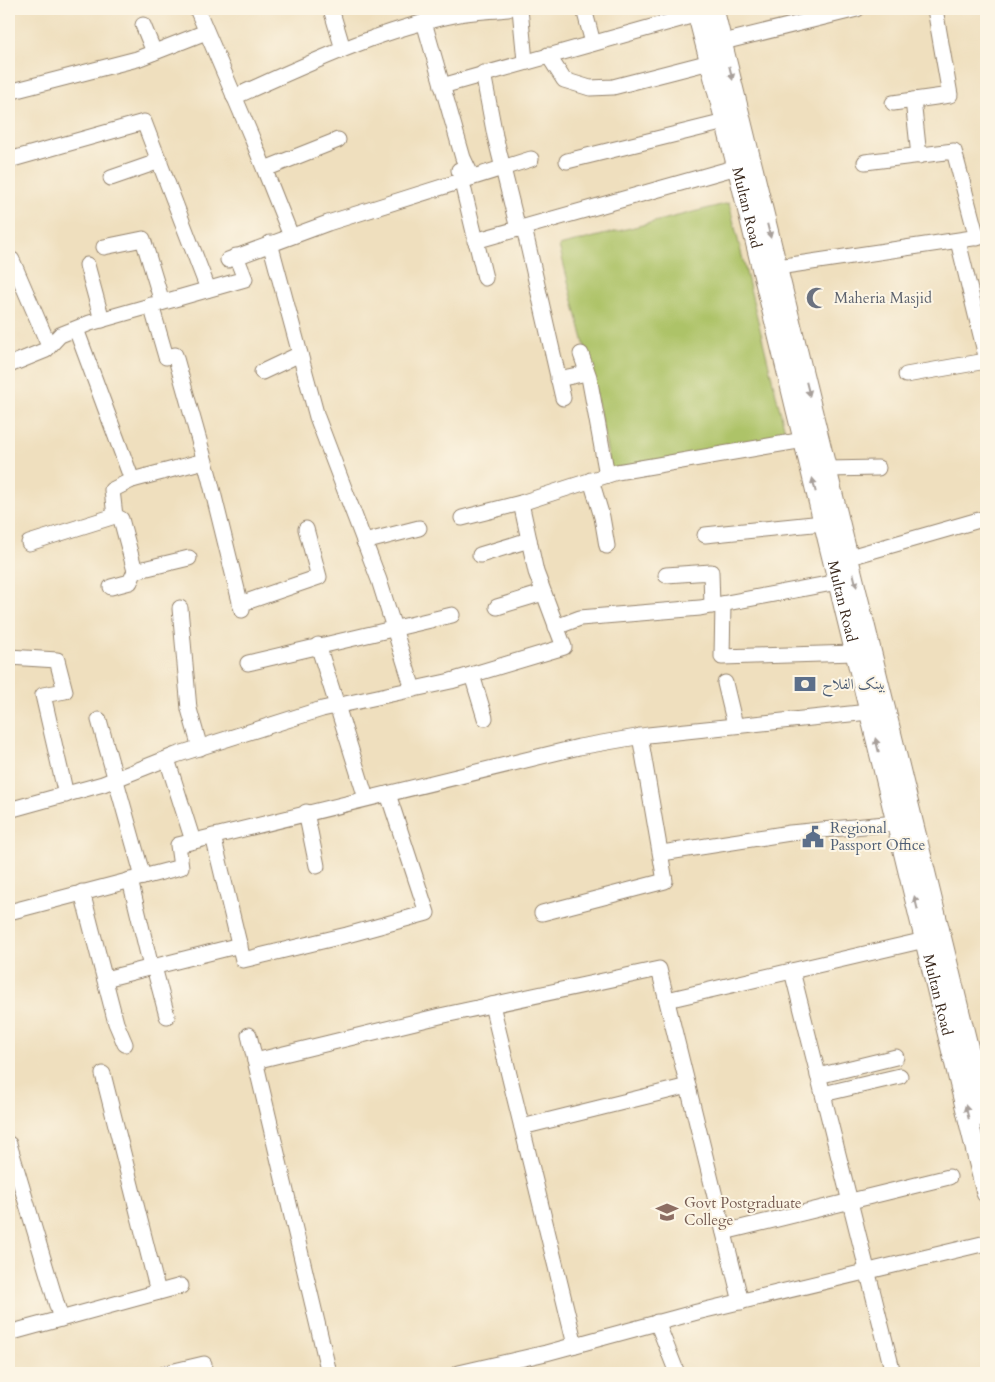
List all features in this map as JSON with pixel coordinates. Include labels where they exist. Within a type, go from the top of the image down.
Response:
[{"type":"main road","name":"Multan Road","points":[[703,10],[723,42],[986,1119]]},
{"type":"main road","name":"Multan Road","points":[[703,10],[710,62],[804,440],[868,712],[986,1193]]},
{"type":"street","points":[[197,9],[291,236]]},
{"type":"street","points":[[331,9],[343,49]]},
{"type":"street","points":[[234,97],[343,49],[424,22],[456,14],[508,9]]},
{"type":"street","points":[[520,9],[525,61]]},
{"type":"street","points":[[584,9],[593,43]]},
{"type":"street","points":[[723,42],[857,9]]},
{"type":"street","points":[[893,103],[950,95],[935,9]]},
{"type":"street","points":[[442,86],[703,10]]},
{"type":"street","points":[[424,22],[463,158],[476,241],[485,278]]},
{"type":"street","points":[[143,24],[154,52]]},
{"type":"street","points":[[9,92],[137,59],[206,32]]},
{"type":"street","points":[[548,55],[564,80],[590,88],[613,87],[710,62]]},
{"type":"street","points":[[483,73],[503,167],[521,228],[563,398]]},
{"type":"street","points":[[913,100],[920,156]]},
{"type":"street","points":[[9,160],[144,122],[208,289]]},
{"type":"street","points":[[567,160],[725,122]]},
{"type":"street","points":[[264,169],[338,140]]},
{"type":"street","points":[[778,267],[982,237],[954,151],[865,162]]},
{"type":"street","points":[[9,365],[46,350],[60,335],[76,329],[157,303],[245,279],[232,258],[270,243],[466,178],[531,160]]},
{"type":"street","points":[[111,178],[160,161]]},
{"type":"street","points":[[457,165],[466,178]]},
{"type":"street","points":[[476,241],[737,168]]},
{"type":"street","points":[[104,247],[143,239],[166,357],[175,355],[241,607],[318,577],[306,528]]},
{"type":"street","points":[[958,241],[986,356]]},
{"type":"street","points":[[270,243],[317,417],[364,542],[413,689]]},
{"type":"street","points":[[12,260],[49,346]]},
{"type":"street","points":[[87,265],[102,320]]},
{"type":"street","points":[[76,329],[132,480]]},
{"type":"street","points":[[262,372],[300,354]]},
{"type":"street","points":[[582,354],[588,373],[607,475]]},
{"type":"street","points":[[906,375],[986,361]]},
{"type":"street","points":[[558,379],[588,373]]},
{"type":"street","points":[[462,518],[521,503],[607,475],[661,463],[804,440]]},
{"type":"street","points":[[115,516],[112,490],[132,480],[204,460]]},
{"type":"street","points":[[828,468],[878,468]]},
{"type":"street","points":[[591,480],[602,517],[607,546]]},
{"type":"street","points":[[9,810],[117,779],[200,748],[337,706],[472,675],[564,647],[543,594],[521,503]]},
{"type":"street","points":[[29,543],[115,516],[120,519],[135,571],[130,582],[111,587]]},
{"type":"street","points":[[850,557],[986,518]]},
{"type":"street","points":[[705,535],[823,523]]},
{"type":"street","points":[[364,542],[418,528]]},
{"type":"street","points":[[480,555],[529,540]]},
{"type":"street","points":[[135,571],[189,558]]},
{"type":"street","points":[[666,574],[711,572],[718,605],[722,657],[855,654]]},
{"type":"street","points":[[556,627],[580,618],[718,605],[838,582]]},
{"type":"street","points":[[497,606],[543,594]]},
{"type":"street","points":[[180,608],[190,708],[200,748]]},
{"type":"street","points":[[248,663],[452,615]]},
{"type":"street","points":[[318,645],[366,798]]},
{"type":"street","points":[[9,657],[58,660],[65,691],[43,695],[66,795]]},
{"type":"street","points":[[472,675],[485,718]]},
{"type":"street","points":[[725,683],[734,725]]},
{"type":"street","points":[[9,912],[181,867],[178,845],[306,812],[579,747],[640,736],[868,712]]},
{"type":"street","points":[[99,720],[117,779],[152,967],[167,1016]]},
{"type":"street","points":[[542,913],[665,881],[662,852],[640,736]]},
{"type":"street","points":[[167,759],[193,841]]},
{"type":"street","points":[[213,836],[243,960],[428,913],[388,794]]},
{"type":"street","points":[[306,812],[317,866]]},
{"type":"street","points":[[662,852],[790,833],[896,823]]},
{"type":"street","points":[[82,892],[116,1023],[125,1044]]},
{"type":"street","points":[[667,1000],[925,940]]},
{"type":"street","points":[[104,979],[240,946]]},
{"type":"street","points":[[255,1061],[492,1005],[659,969],[741,1302]]},
{"type":"street","points":[[792,971],[893,1373]]},
{"type":"street","points":[[492,1005],[575,1345]]},
{"type":"street","points":[[249,1035],[329,1373]]},
{"type":"street","points":[[818,1076],[896,1057]]},
{"type":"street","points":[[103,1074],[158,1292]]},
{"type":"street","points":[[823,1094],[900,1076]]},
{"type":"street","points":[[522,1127],[688,1086]]},
{"type":"street","points":[[9,1144],[61,1319]]},
{"type":"street","points":[[724,1232],[949,1177]]},
{"type":"street","points":[[460,1373],[575,1345],[658,1322],[986,1243]]},
{"type":"street","points":[[9,1333],[181,1286]]},
{"type":"street","points":[[658,1322],[677,1373]]},
{"type":"street","points":[[166,1373],[204,1364]]},
{"type":"green space","points":[[729,203],[787,439],[611,469],[591,371],[559,246]]},
{"type":"place","name":"Maheria Masjid","points":[[817,298]]},
{"type":"place","name":"بینک الفلاح","points":[[805,684]]},
{"type":"place","name":"Regional Passport Office","points":[[813,837]]},
{"type":"place","name":"Govt Postgraduate College","points":[[667,1212]]}]
